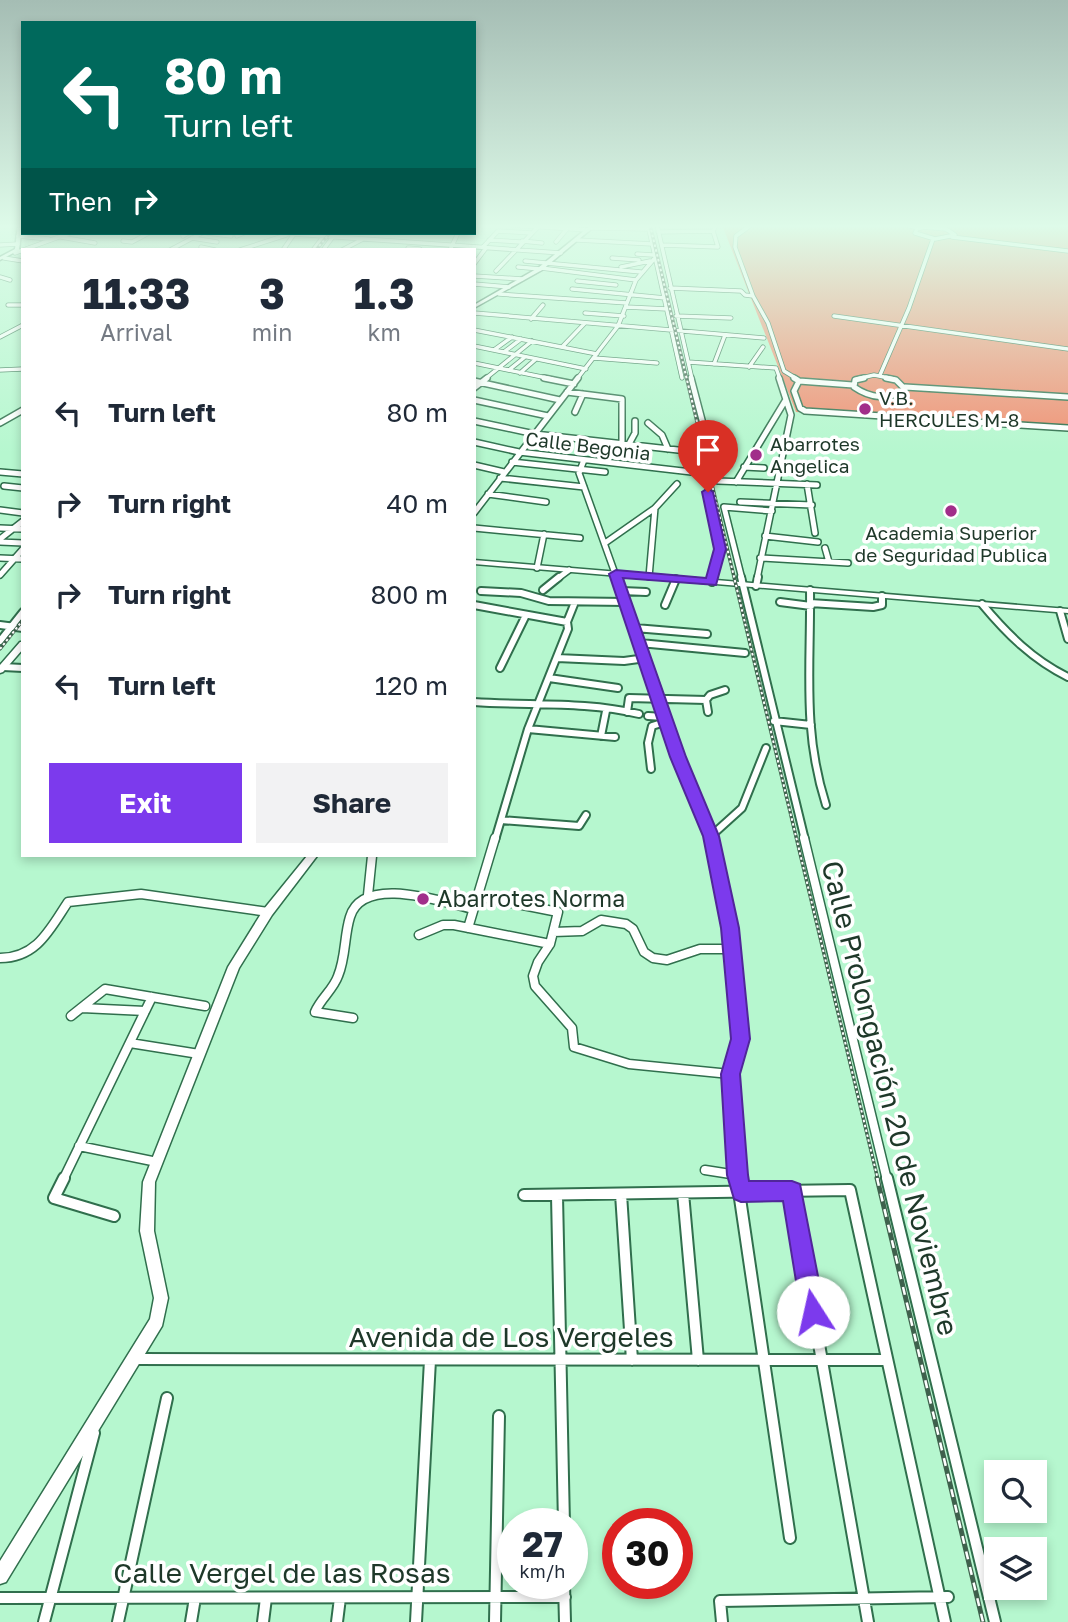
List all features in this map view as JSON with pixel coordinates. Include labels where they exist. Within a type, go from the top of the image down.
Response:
[{"type":"street","points":[[580,301],[667,309]]},
{"type":"street","points":[[476,510],[618,326],[624,316],[627,301]]},
{"type":"street","points":[[665,301],[682,378]]},
{"type":"street","points":[[673,301],[718,481],[817,485]]},
{"type":"street","points":[[756,301],[768,323],[784,371],[799,381],[853,384],[864,393],[881,397],[903,393],[905,387]]},
{"type":"street","points":[[880,376],[911,301]]},
{"type":"street","points":[[8,305],[21,305]]},
{"type":"street","points":[[531,318],[543,305]]},
{"type":"street","points":[[476,313],[764,338]]},
{"type":"street","points":[[585,313],[624,316]]},
{"type":"street","points":[[676,316],[731,318]]},
{"type":"street","points":[[710,334],[713,316]]},
{"type":"street","points":[[834,316],[1068,349]]},
{"type":"street","points":[[562,347],[585,323]]},
{"type":"street","points":[[0,337],[21,326]]},
{"type":"street","points":[[750,327],[755,337]]},
{"type":"street","points":[[714,364],[730,328]]},
{"type":"street","points":[[476,330],[596,356],[657,363]]},
{"type":"street","points":[[495,350],[512,337]]},
{"type":"street","points":[[504,352],[521,339]]},
{"type":"street","points":[[477,382],[532,341]]},
{"type":"street","points":[[476,346],[586,369]]},
{"type":"street","points":[[749,366],[763,347]]},
{"type":"street","points":[[509,370],[525,356]]},
{"type":"street","points":[[520,373],[536,359]]},
{"type":"street","points":[[688,362],[776,368],[791,415],[756,586]]},
{"type":"street","points":[[476,363],[574,384]]},
{"type":"street","points":[[0,370],[8,365]]},
{"type":"street","points":[[0,370],[21,369]]},
{"type":"street","points":[[853,384],[859,377],[880,376],[896,380],[905,387],[1068,397]]},
{"type":"street","points":[[799,381],[794,391],[800,408],[805,411],[1068,428]]},
{"type":"street","points":[[477,382],[560,400]]},
{"type":"street","points":[[567,392],[623,400],[625,444]]},
{"type":"street","points":[[575,412],[583,394]]},
{"type":"street","points":[[476,400],[548,416]]},
{"type":"street","points":[[736,482],[785,401]]},
{"type":"street","points":[[0,423],[21,411]]},
{"type":"street","points":[[476,421],[535,434],[668,449],[662,435],[648,423]]},
{"type":"street","points":[[625,444],[635,433],[635,421]]},
{"type":"street","name":"Calle Begonia","points":[[476,442],[519,452],[700,473],[701,463],[692,452],[668,449]]},
{"type":"street","points":[[584,460],[579,469],[584,487],[661,700],[665,719],[711,836],[732,949],[741,1039],[730,1074],[737,1175],[789,1538]]},
{"type":"street","points":[[512,462],[605,472]]},
{"type":"street","points":[[476,465],[504,472]]},
{"type":"street","points":[[744,467],[764,468]]},
{"type":"street","points":[[0,472],[21,474]]},
{"type":"street","points":[[499,478],[584,487]]},
{"type":"street","points":[[605,543],[654,508],[677,484]]},
{"type":"street","points":[[807,484],[815,533]]},
{"type":"street","points":[[4,486],[21,488]]},
{"type":"street","points":[[708,492],[720,549],[712,582]]},
{"type":"street","points":[[488,494],[546,502]]},
{"type":"street","points":[[740,502],[773,508],[812,505]]},
{"type":"street","name":"Calle Prolongación 20 de Noviembre","points":[[773,508],[723,507],[995,1622]]},
{"type":"street","points":[[649,577],[654,508]]},
{"type":"street","points":[[0,510],[21,513]]},
{"type":"street","points":[[0,541],[11,528],[21,522]]},
{"type":"street","points":[[0,528],[21,529]]},
{"type":"street","points":[[476,528],[580,538]]},
{"type":"street","points":[[537,568],[544,534]]},
{"type":"street","points":[[765,536],[818,542]]},
{"type":"street","points":[[0,541],[21,543]]},
{"type":"street","points":[[825,548],[829,562]]},
{"type":"street","points":[[0,576],[21,552]]},
{"type":"street","points":[[0,558],[21,559]]},
{"type":"street","points":[[760,558],[848,563]]},
{"type":"street","points":[[476,562],[1064,611],[1068,639]]},
{"type":"street","points":[[543,590],[569,570]]},
{"type":"street","points":[[665,605],[676,579]]},
{"type":"street","points":[[810,590],[812,636],[808,674],[811,725],[814,763],[826,805]]},
{"type":"street","points":[[481,591],[521,593],[544,601],[626,602]]},
{"type":"street","points":[[622,591],[646,592]]},
{"type":"street","points":[[498,609],[504,594]]},
{"type":"street","points":[[780,602],[879,607],[882,605],[882,596]]},
{"type":"street","points":[[468,928],[528,729],[568,629],[567,622],[575,602]]},
{"type":"street","points":[[982,604],[1028,653],[1068,677]]},
{"type":"street","points":[[476,605],[567,622]]},
{"type":"street","points":[[0,641],[21,615]]},
{"type":"street","points":[[500,668],[526,615]]},
{"type":"street","points":[[0,625],[21,628]]},
{"type":"street","points":[[635,628],[707,634]]},
{"type":"street","points":[[640,643],[745,653]]},
{"type":"street","points":[[1,668],[21,646]]},
{"type":"street","points":[[557,658],[624,661],[646,658]]},
{"type":"street","points":[[1,668],[21,668]]},
{"type":"street","points":[[549,678],[618,688]]},
{"type":"street","points":[[708,712],[706,700],[710,695],[725,690]]},
{"type":"street","points":[[627,712],[629,698],[706,700]]},
{"type":"street","points":[[476,702],[524,706],[539,703],[639,714]]},
{"type":"street","points":[[601,736],[606,710]]},
{"type":"street","points":[[648,716],[665,719]]},
{"type":"street","points":[[651,769],[646,754],[649,734],[652,726],[665,719]]},
{"type":"street","points":[[774,721],[811,725]]},
{"type":"street","points":[[528,729],[615,737]]},
{"type":"street","points":[[711,836],[745,802],[766,748]]},
{"type":"street","points":[[501,820],[579,826],[586,815]]},
{"type":"street","points":[[0,1576],[157,1321],[161,1298],[147,1231],[148,1192],[157,1162],[234,967],[268,912],[311,857]]},
{"type":"street","points":[[354,1018],[315,1012],[319,1002],[334,985],[343,955],[351,910],[368,895],[372,857]]},
{"type":"street","points":[[0,958],[9,960],[29,953],[43,941],[68,902],[82,898],[116,899],[141,894],[268,912]]},
{"type":"street","points":[[368,895],[431,897],[473,909]]},
{"type":"street","points":[[477,896],[558,912],[550,944],[538,962],[533,976],[535,986],[572,1028],[574,1047],[598,1056],[633,1063],[730,1074]]},
{"type":"street","points":[[553,932],[582,930],[601,920],[626,924],[633,929],[644,953],[653,958],[667,960],[700,950],[732,949]]},
{"type":"street","points":[[419,935],[443,925],[550,944]]},
{"type":"street","points":[[71,1016],[105,989],[205,1006]]},
{"type":"street","points":[[114,1216],[54,1198],[152,997]]},
{"type":"street","points":[[82,1007],[145,1011]]},
{"type":"street","points":[[130,1042],[199,1054]]},
{"type":"street","points":[[79,1146],[157,1162]]},
{"type":"street","points":[[705,1170],[737,1175]]},
{"type":"street","points":[[524,1195],[850,1190],[887,1360],[944,1597],[946,1622]]},
{"type":"street","points":[[792,1191],[868,1622]]},
{"type":"street","points":[[683,1193],[698,1360]]},
{"type":"street","points":[[621,1194],[632,1360]]},
{"type":"street","points":[[556,1196],[564,1508]]},
{"type":"street","name":"Avenida de Los Vergeles","points":[[134,1359],[887,1360]]},
{"type":"street","points":[[416,1622],[430,1360]]},
{"type":"street","points":[[118,1622],[167,1398]]},
{"type":"street","points":[[44,1622],[99,1416]]},
{"type":"street","points":[[495,1622],[499,1416]]},
{"type":"street","name":"Calle Vergel de las Rosas","points":[[0,1598],[496,1597]]},
{"type":"street","points":[[722,1622],[720,1601],[944,1597]]},
{"type":"street","points":[[191,1622],[195,1598]]},
{"type":"street","points":[[263,1622],[266,1598]]},
{"type":"street","points":[[337,1622],[340,1598]]},
{"type":"street","points":[[565,1599],[565,1622]]},
{"type":"shaded area","points":[[752,301],[1068,301],[1068,431],[796,412]]},
{"type":"railway","points":[[668,301],[878,1180]]},
{"type":"railway","points":[[0,649],[21,623]]},
{"type":"railway","points":[[877,1178],[983,1622]]},
{"type":"place","name":"V.B. HERCULES M-8","points":[[865,409]]},
{"type":"place","name":"Abarrotes Angelica","points":[[756,455]]},
{"type":"place","name":"Academia Superior de Seguridad Publica","points":[[951,511]]},
{"type":"place","name":"Abarrotes Norma","points":[[423,899]]},
{"type":"route","points":[[708,492],[720,549],[712,582],[616,574],[661,700],[665,722],[711,836],[730,928],[741,1039],[730,1074],[737,1175],[741,1192],[792,1191],[813,1312]]}]
